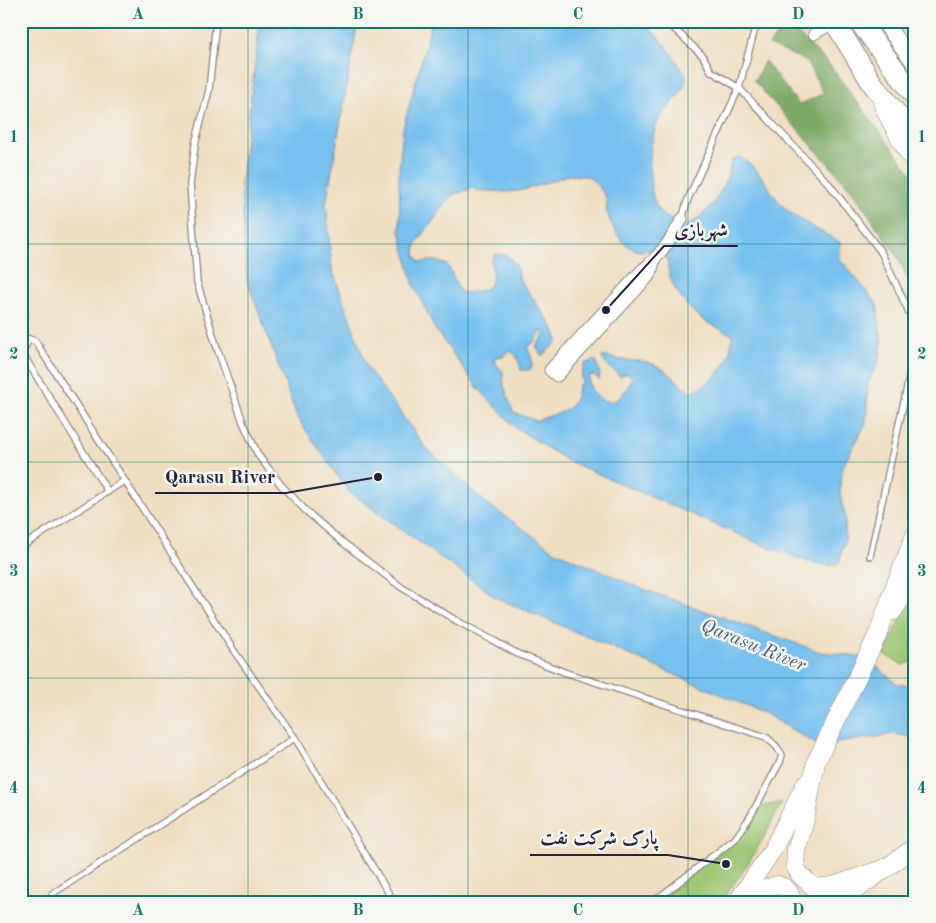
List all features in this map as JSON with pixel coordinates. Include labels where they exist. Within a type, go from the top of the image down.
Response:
[{"type":"highway","points":[[859,21],[911,80]]},
{"type":"highway","points":[[834,22],[872,83],[915,136]]},
{"type":"main road","points":[[883,21],[911,80]]},
{"type":"main road","points":[[872,83],[903,144],[915,163]]},
{"type":"main road","points":[[737,902],[772,851],[816,762],[878,634],[915,535]]},
{"type":"main road","points":[[878,634],[906,591],[915,572]]},
{"type":"main road","points":[[816,762],[805,820],[796,851],[795,866],[800,875],[815,888],[833,886],[888,867]]},
{"type":"main road","points":[[834,902],[915,847]]},
{"type":"main road","points":[[755,902],[767,888],[778,885],[787,888],[792,902]]},
{"type":"street","points":[[814,34],[834,22]]},
{"type":"street","points":[[654,261],[651,274],[556,376],[550,370],[643,269],[654,261],[670,242],[682,219]]},
{"type":"street","points":[[842,902],[860,886]]},
{"type":"lane","points":[[216,21],[209,90],[195,144],[190,184],[197,282],[217,348],[244,422],[258,455],[281,485],[307,512],[341,541],[401,587],[518,654],[564,672],[766,737],[782,755],[750,816],[734,839],[653,902]]},
{"type":"lane","points":[[666,21],[703,56],[711,71],[739,88],[829,184],[881,252],[915,325]]},
{"type":"lane","points":[[682,219],[688,199],[739,88],[757,21]]},
{"type":"lane","points":[[21,338],[34,341],[234,650],[295,738],[394,902]]},
{"type":"lane","points":[[29,339],[22,353],[108,492]]},
{"type":"lane","points":[[870,556],[915,351]]},
{"type":"lane","points":[[21,547],[124,481]]},
{"type":"lane","points":[[52,894],[295,738]]},
{"type":"lane","points":[[21,825],[24,830],[21,833]]},
{"type":"green space","points":[[787,23],[828,63],[915,178],[915,294],[897,256],[851,189],[754,81],[765,61],[799,105],[824,93],[806,61],[769,45]]},
{"type":"green space","points":[[915,587],[915,661],[903,665],[884,654]]},
{"type":"green space","points":[[782,802],[746,867],[719,902],[656,902],[736,840],[756,808]]},
{"type":"water","points":[[260,21],[358,21],[326,204],[332,269],[367,367],[426,448],[486,503],[553,550],[635,586],[820,652],[866,657],[897,684],[915,685],[915,737],[893,734],[819,746],[766,714],[497,598],[348,491],[298,419],[247,280],[241,182]]},
{"type":"water","points":[[432,21],[643,21],[667,47],[683,69],[685,75],[684,86],[659,119],[652,139],[650,179],[655,203],[660,212],[687,226],[696,220],[717,198],[732,160],[738,157],[753,167],[788,211],[841,243],[840,259],[877,304],[882,342],[878,364],[868,383],[866,423],[843,466],[840,485],[841,501],[845,515],[845,540],[839,563],[829,566],[809,562],[760,544],[566,460],[515,427],[478,388],[435,329],[413,283],[400,231],[399,170],[403,129]],"holes":[[[568,175],[588,176],[605,196],[607,200],[606,210],[609,218],[623,242],[637,250],[645,251],[655,248],[668,260],[668,268],[673,285],[689,307],[702,319],[733,335],[724,366],[716,376],[700,388],[690,391],[672,376],[653,364],[602,357],[606,364],[620,377],[624,374],[629,374],[633,378],[622,395],[612,402],[607,402],[593,392],[589,376],[594,375],[599,380],[600,374],[596,360],[584,364],[581,377],[582,383],[578,385],[577,394],[570,406],[559,413],[536,421],[513,412],[505,387],[503,372],[494,361],[497,356],[503,357],[508,351],[514,353],[518,358],[521,370],[530,370],[532,361],[527,347],[534,342],[542,331],[545,334],[536,346],[542,356],[558,341],[553,327],[520,280],[516,265],[508,256],[495,255],[491,261],[492,278],[488,287],[477,292],[461,293],[446,264],[434,261],[419,262],[415,254],[416,244],[452,195],[473,188],[476,190],[506,192],[524,190]]]},
{"type":"place","name":"شهربازی","points":[[606,310]]},
{"type":"place","name":"Qarasu River","points":[[378,477]]},
{"type":"place","name":"پارک شرکت نفت","points":[[726,864]]}]
